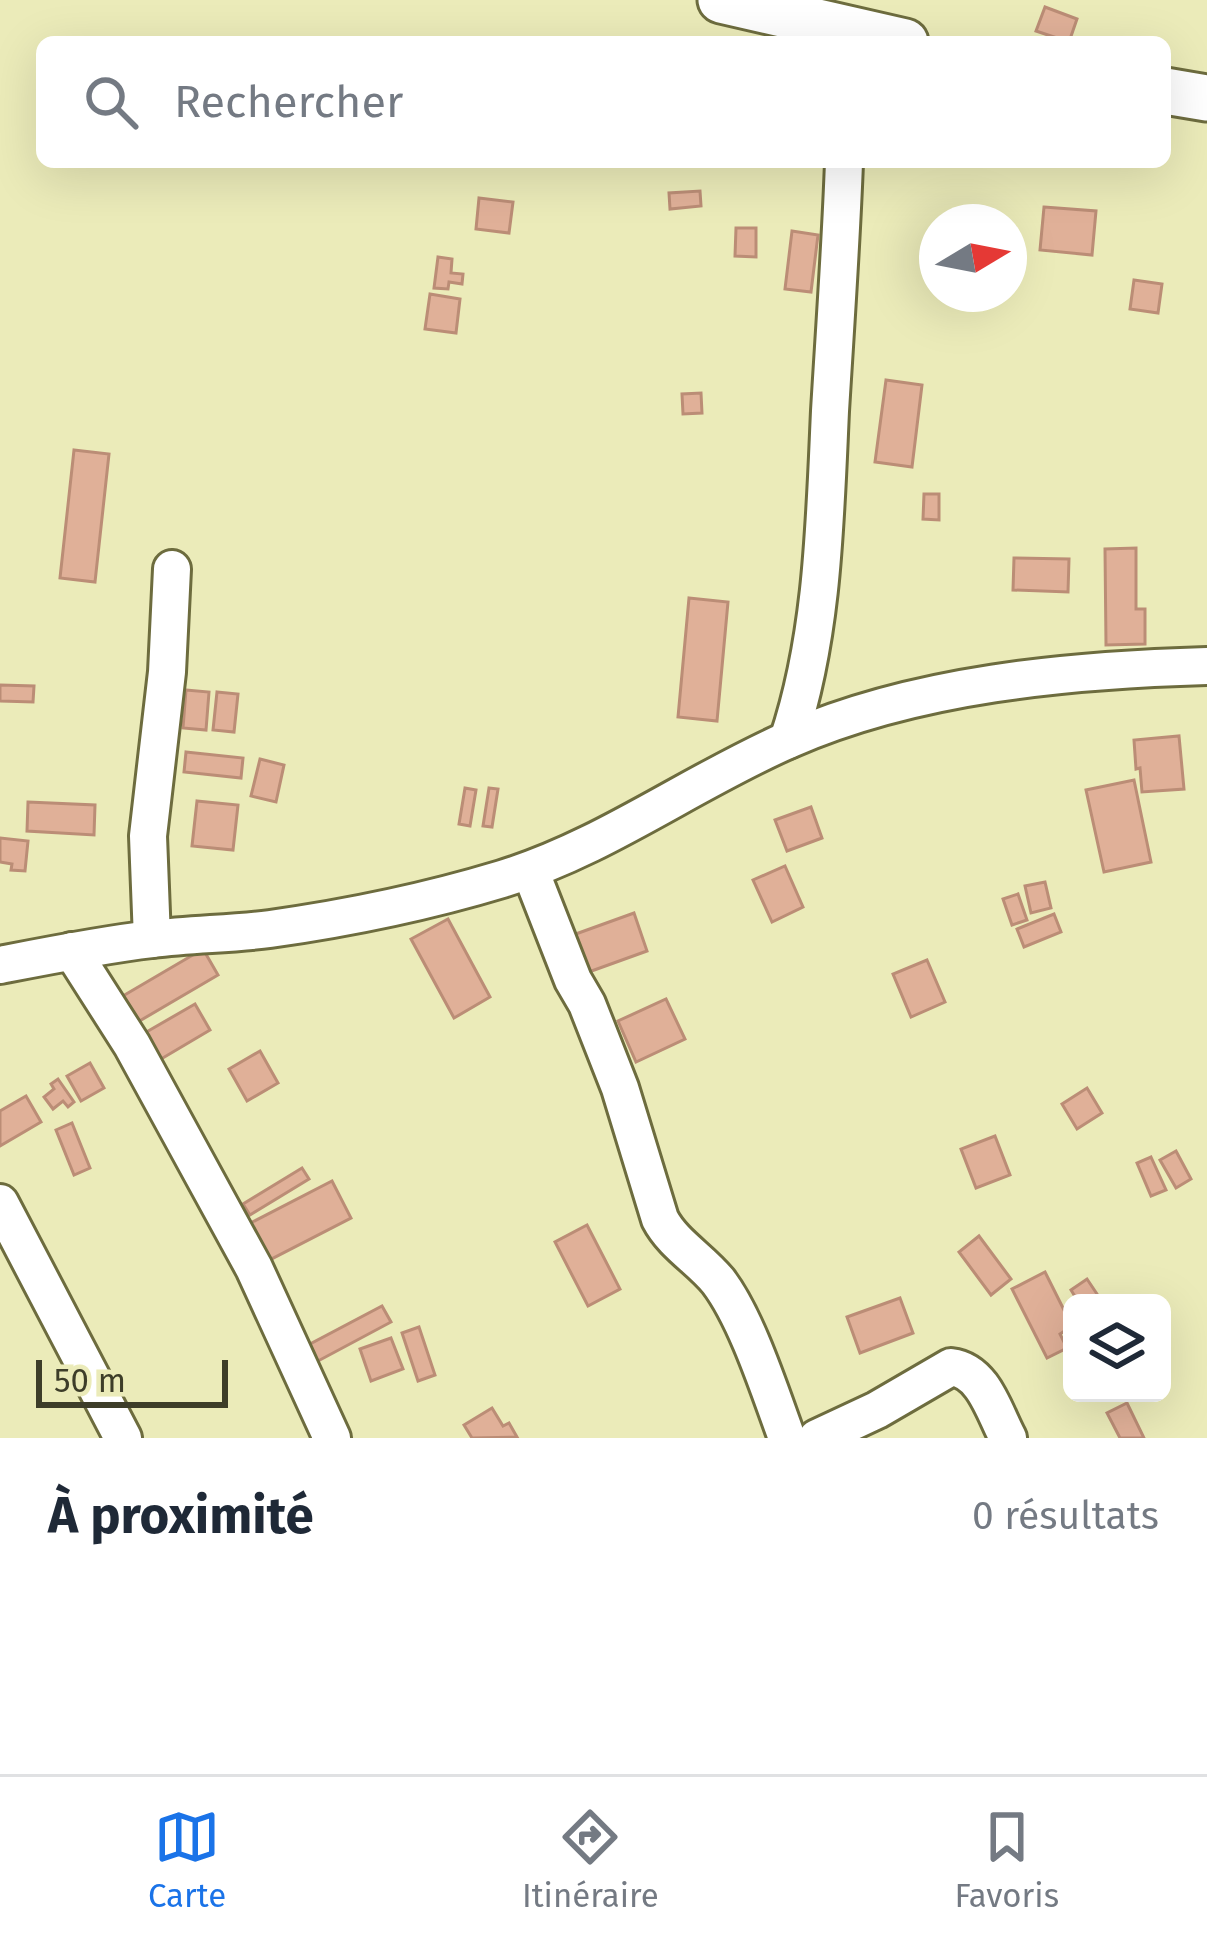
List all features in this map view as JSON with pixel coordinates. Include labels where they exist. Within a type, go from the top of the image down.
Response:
[{"type":"main road","points":[[721,0],[852,36]]},
{"type":"main road","points":[[1171,92],[1207,98]]},
{"type":"street","points":[[788,740],[803,694],[824,524],[844,168]]},
{"type":"street","points":[[152,939],[148,836],[167,672],[172,569]]},
{"type":"street","points":[[0,965],[152,939],[268,929],[386,910],[530,870],[595,842],[788,740],[837,722],[997,683],[1207,666]]},
{"type":"street","points":[[803,694],[837,722]]},
{"type":"street","points":[[530,870],[620,1088],[660,1219],[668,1234],[720,1283],[760,1366],[787,1438]]},
{"type":"street","points":[[72,951],[131,1045],[254,1268],[332,1438]]},
{"type":"street","points":[[0,1203],[123,1438]]},
{"type":"street","points":[[817,1438],[951,1367],[976,1377],[1008,1438]]},
{"type":"building","points":[[1045,7],[1077,19],[1071,36],[1036,31]]},
{"type":"building","points":[[700,191],[701,206],[670,209],[669,193]]},
{"type":"building","points":[[479,198],[513,202],[509,233],[476,229]]},
{"type":"building","points":[[1044,207],[1096,211],[1092,255],[1040,250]]},
{"type":"building","points":[[736,228],[756,228],[756,257],[735,256]]},
{"type":"building","points":[[792,231],[818,235],[811,292],[785,289]]},
{"type":"building","points":[[438,257],[452,259],[451,273],[463,274],[462,284],[449,282],[448,289],[434,288]]},
{"type":"building","points":[[1134,280],[1162,284],[1158,313],[1130,309]]},
{"type":"building","points":[[430,294],[460,299],[456,333],[425,329]]},
{"type":"building","points":[[886,380],[922,385],[912,467],[875,462]]},
{"type":"building","points":[[701,393],[702,413],[683,414],[682,394]]},
{"type":"building","points":[[74,450],[109,454],[95,582],[60,578]]},
{"type":"building","points":[[924,494],[939,494],[939,520],[923,519]]},
{"type":"building","points":[[1136,548],[1136,609],[1145,609],[1145,644],[1106,645],[1105,549]]},
{"type":"building","points":[[1014,558],[1069,559],[1068,592],[1013,590]]},
{"type":"building","points":[[689,598],[728,602],[717,721],[678,717]]},
{"type":"building","points":[[0,685],[34,686],[33,702],[0,701]]},
{"type":"building","points":[[186,690],[209,692],[206,730],[183,728]]},
{"type":"building","points":[[217,692],[238,694],[234,732],[213,730]]},
{"type":"building","points":[[1179,736],[1184,789],[1142,792],[1134,740]]},
{"type":"building","points":[[186,752],[243,758],[241,778],[184,772]]},
{"type":"building","points":[[260,759],[284,765],[276,802],[251,796]]},
{"type":"building","points":[[1134,780],[1151,862],[1104,872],[1086,790]]},
{"type":"building","points":[[465,788],[476,790],[470,826],[459,824]]},
{"type":"building","points":[[489,788],[498,789],[492,827],[483,826]]},
{"type":"building","points":[[197,801],[238,805],[233,850],[192,846]]},
{"type":"building","points":[[28,802],[95,805],[94,835],[27,831]]},
{"type":"building","points":[[811,807],[822,838],[787,851],[775,820]]},
{"type":"building","points":[[0,838],[28,841],[25,871],[11,870],[12,864],[0,862]]},
{"type":"building","points":[[785,866],[803,907],[772,922],[753,880]]},
{"type":"building","points":[[1045,882],[1051,908],[1031,913],[1025,886]]},
{"type":"building","points":[[1018,894],[1027,920],[1012,925],[1003,899]]},
{"type":"building","points":[[634,913],[647,951],[586,973],[573,935]]},
{"type":"building","points":[[1054,914],[1061,932],[1024,947],[1017,929]]},
{"type":"building","points":[[448,919],[490,997],[454,1018],[411,939]]},
{"type":"building","points":[[203,949],[218,975],[131,1026],[116,1000]]},
{"type":"building","points":[[927,960],[945,1002],[911,1017],[893,974]]},
{"type":"building","points":[[666,999],[685,1039],[636,1062],[618,1021]]},
{"type":"building","points":[[195,1004],[210,1030],[151,1065],[136,1038]]},
{"type":"building","points":[[260,1051],[278,1083],[247,1101],[229,1069]]},
{"type":"building","points":[[90,1063],[104,1088],[81,1101],[67,1076]]},
{"type":"building","points":[[58,1079],[74,1102],[68,1107],[63,1101],[53,1109],[44,1097]]},
{"type":"building","points":[[1087,1088],[1102,1113],[1077,1129],[1062,1104]]},
{"type":"building","points":[[26,1096],[41,1122],[0,1146],[0,1111]]},
{"type":"building","points":[[72,1123],[90,1168],[74,1175],[56,1130]]},
{"type":"building","points":[[995,1136],[1010,1175],[976,1188],[961,1149]]},
{"type":"building","points":[[1176,1151],[1191,1179],[1176,1188],[1160,1160]]},
{"type":"building","points":[[1151,1157],[1166,1190],[1151,1196],[1137,1163]]},
{"type":"building","points":[[302,1168],[309,1179],[250,1215],[243,1204]]},
{"type":"building","points":[[332,1181],[351,1218],[254,1268],[235,1231]]},
{"type":"building","points":[[587,1225],[620,1289],[588,1306],[555,1242]]},
{"type":"building","points":[[979,1236],[1011,1279],[991,1295],[959,1252]]},
{"type":"building","points":[[1045,1272],[1063,1308],[1063,1350],[1047,1358],[1012,1289]]},
{"type":"building","points":[[1087,1279],[1097,1294],[1073,1294],[1071,1290]]},
{"type":"building","points":[[900,1298],[913,1333],[860,1353],[847,1317]]},
{"type":"building","points":[[382,1306],[391,1322],[303,1369],[295,1352]]},
{"type":"building","points":[[419,1327],[435,1375],[418,1381],[402,1333]]},
{"type":"building","points":[[391,1338],[403,1369],[371,1381],[360,1349]]},
{"type":"building","points":[[1127,1403],[1144,1438],[1120,1438],[1107,1413]]},
{"type":"building","points":[[492,1408],[517,1437],[472,1438],[464,1425]]}]
